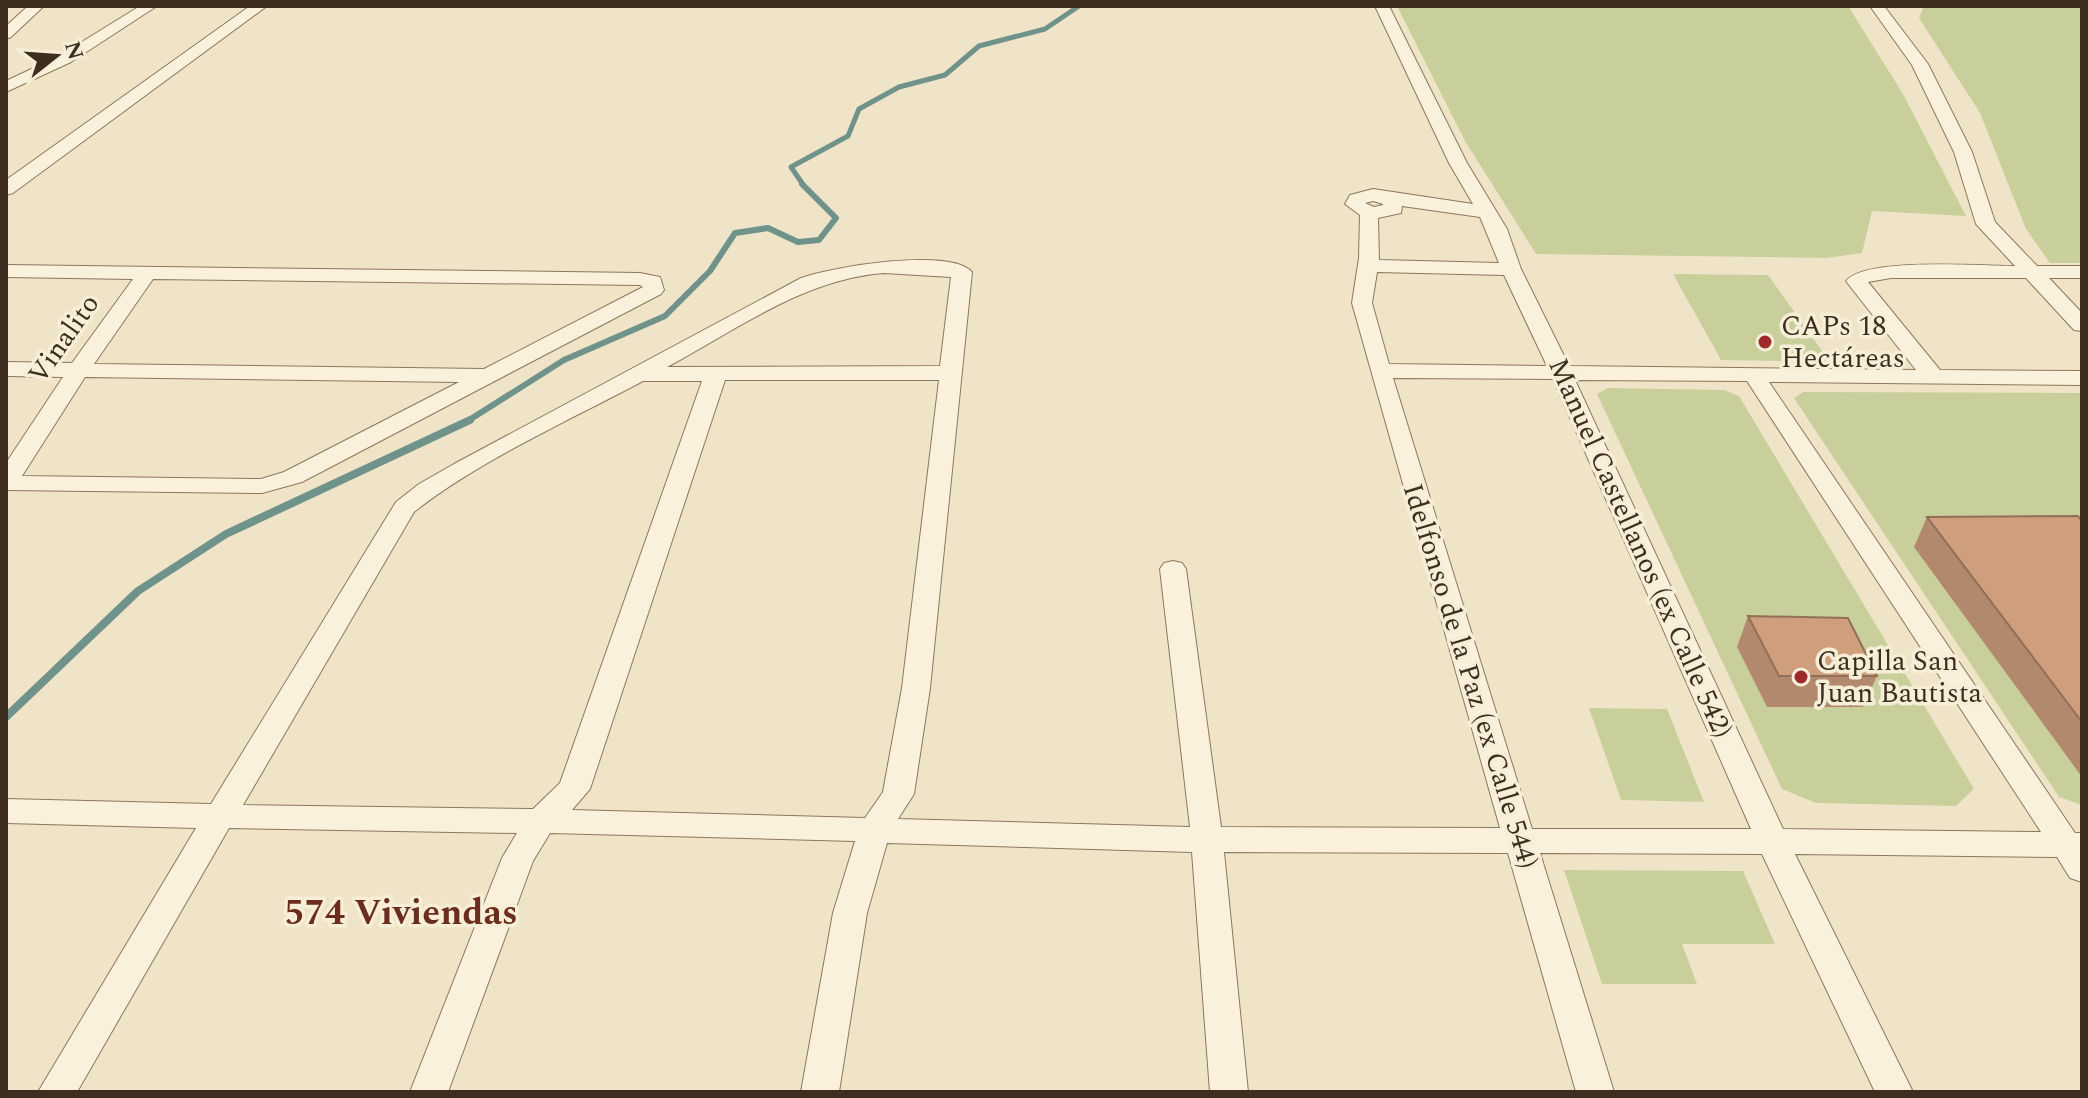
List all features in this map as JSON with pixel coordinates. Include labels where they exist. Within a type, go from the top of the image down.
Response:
[{"type":"street","points":[[6,34],[37,6]]},
{"type":"street","points":[[6,87],[65,59],[150,6]]},
{"type":"street","points":[[6,189],[260,6]]},
{"type":"street","name":"Manuel Castellanos (ex Calle 542)","points":[[1382,6],[1439,126],[1497,229],[1511,269],[1773,843],[1894,1092]]},
{"type":"street","points":[[1879,7],[1920,64],[1963,152],[1986,224],[2082,325]]},
{"type":"street","name":"Idelfonso de la Paz (ex Calle 544)","points":[[1486,212],[1366,196],[1354,201],[1360,210],[1371,213],[1368,218],[1368,262],[1362,303],[1595,1092]]},
{"type":"street","points":[[1368,262],[1511,269]]},
{"type":"street","points":[[57,1092],[221,819],[369,562],[405,507],[428,489],[808,282],[833,272],[858,268],[941,268],[962,272],[916,688],[898,794],[875,828],[850,913],[820,1092]]},
{"type":"street","points":[[6,271],[653,281],[654,290],[293,477],[262,486],[6,483]]},
{"type":"street","name":"Vinalito","points":[[6,483],[79,369],[148,272]]},
{"type":"street","points":[[1932,375],[1856,281],[1866,275],[1891,272],[2082,272]]},
{"type":"street","points":[[6,369],[491,376]]},
{"type":"street","points":[[1380,371],[2082,378]]},
{"type":"street","points":[[429,1092],[518,858],[542,820],[574,789],[716,373]]},
{"type":"street","points":[[637,374],[951,373]]},
{"type":"street","points":[[1753,374],[2076,853]]},
{"type":"street","points":[[1173,569],[1207,839],[1229,1092]]},
{"type":"street","points":[[6,811],[221,819],[542,820],[875,828],[1127,839],[1519,839],[2076,853]]},
{"type":"green space","points":[[1397,6],[1848,6],[1903,94],[1966,216],[1872,211],[1862,253],[1826,258],[1536,254],[1465,141]]},
{"type":"green space","points":[[1924,6],[2082,6],[2082,263],[2050,263],[2026,229],[1980,113],[1919,18]]},
{"type":"green space","points":[[1673,274],[1768,275],[1830,362],[1721,360]]},
{"type":"green space","points":[[1608,388],[1724,390],[1739,396],[1974,789],[1956,806],[1816,803],[1782,789],[1597,394]]},
{"type":"green space","points":[[1803,392],[2082,393],[2082,805],[2059,797],[1794,398]]},
{"type":"green space","points":[[1589,708],[1667,709],[1704,802],[1621,800]]},
{"type":"green space","points":[[1564,870],[1743,871],[1775,944],[1682,944],[1697,984],[1602,984]]},
{"type":"building","points":[[2078,516],[2082,521],[2082,722],[1927,517]]},
{"type":"building","points":[[1748,616],[1848,618],[1877,676],[1779,676]]},
{"type":"waterway","points":[[804,186],[791,167],[848,136],[859,109],[899,87],[945,75],[979,46],[1045,29],[1079,6]]},
{"type":"waterway","points":[[467,421],[564,360],[665,316],[710,271],[735,233],[768,228],[798,242],[819,240],[836,218],[804,186]]},
{"type":"waterway","points":[[6,717],[138,591],[226,534],[467,421]]},
{"type":"place","name":"CAPs 18 Hectáreas","points":[[1765,342]]},
{"type":"place","name":"Capilla San Juan Bautista","points":[[1801,677]]},
{"type":"district","name":"574 Viviendas","points":[[401,913]]}]
